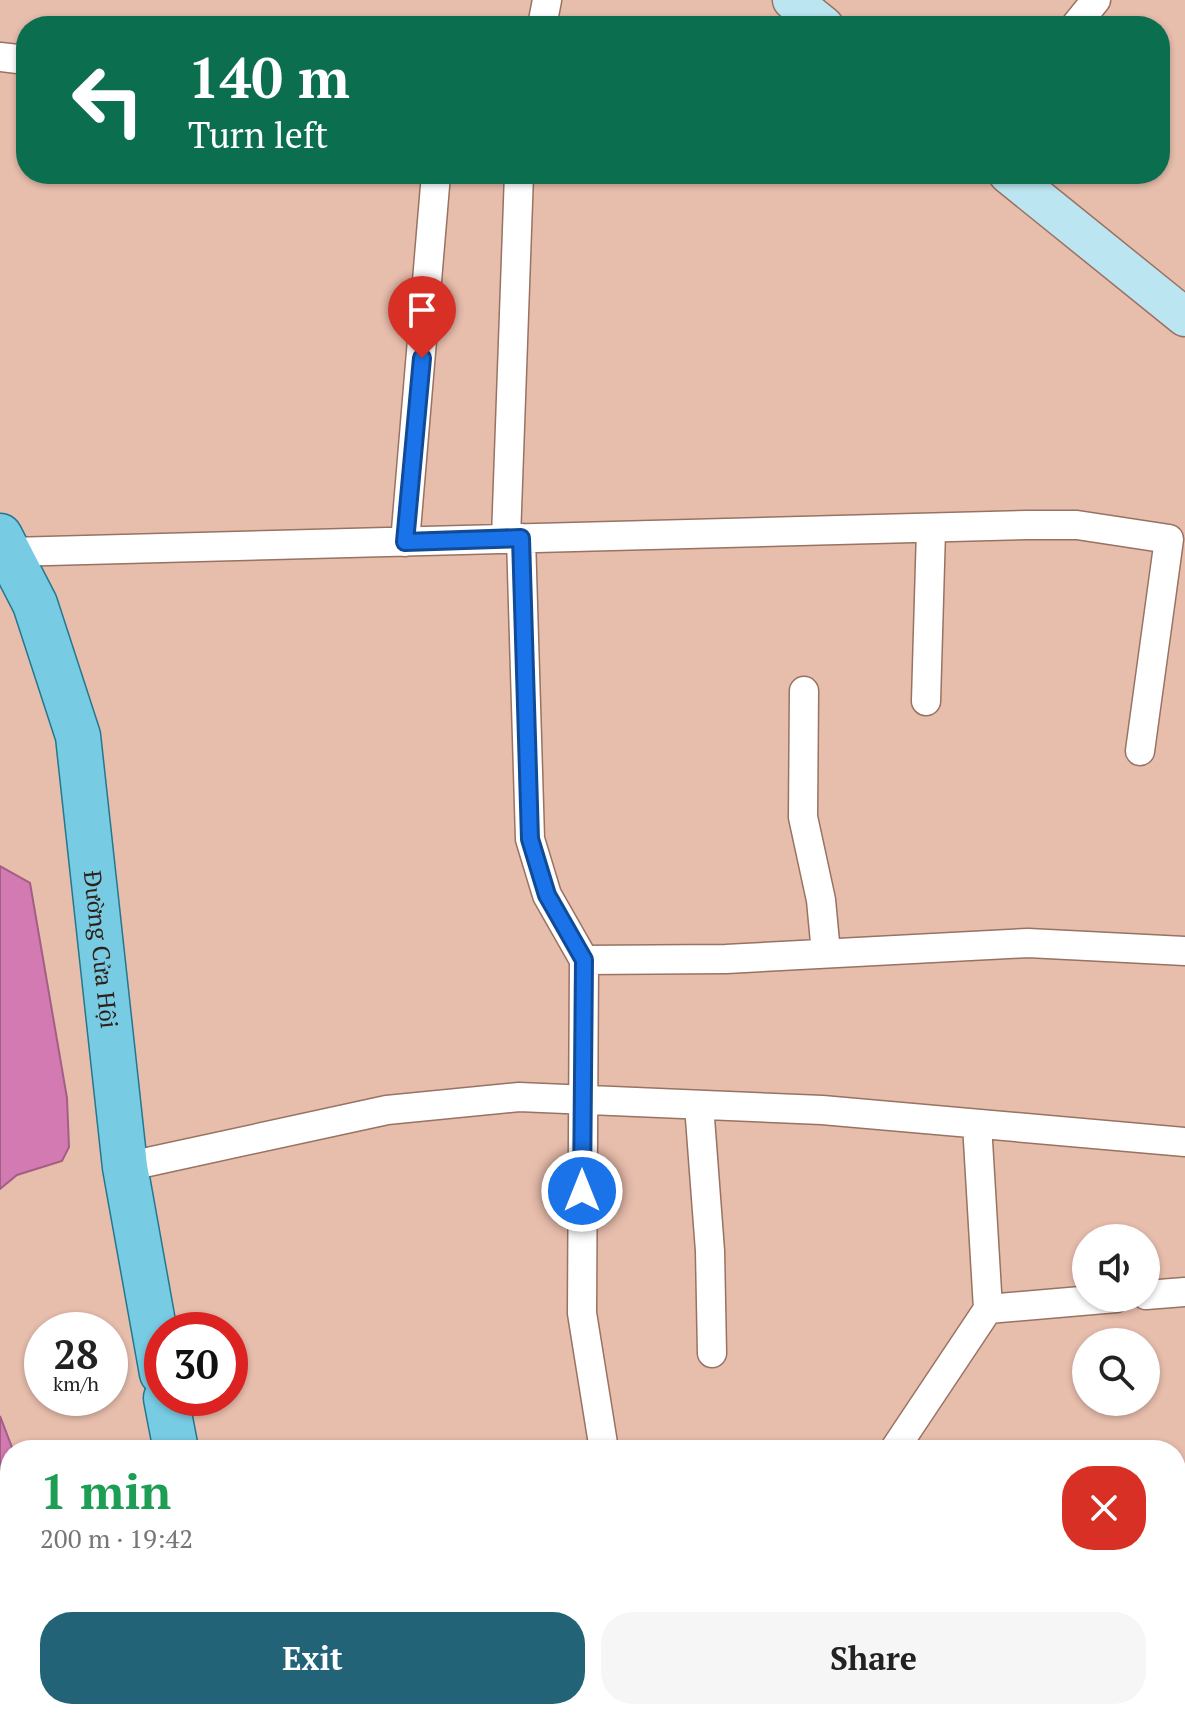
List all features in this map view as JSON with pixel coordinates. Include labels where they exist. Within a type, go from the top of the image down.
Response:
[{"type":"main road","points":[[792,0],[812,16]]},
{"type":"main road","points":[[1020,184],[1185,317]]},
{"type":"main road","name":"Đường Cửa Hội","points":[[5,544],[35,604],[78,736],[125,1167],[151,1312]]},
{"type":"main road","points":[[169,1416],[174,1440]]},
{"type":"street","points":[[1083,16],[1096,0]]},
{"type":"street","points":[[405,542],[435,184]]},
{"type":"street","points":[[519,184],[514,538],[530,839],[547,895],[584,960],[582,1313],[602,1440]]},
{"type":"street","points":[[5,544],[405,542],[1077,525],[1177,538],[1140,751]]},
{"type":"street","points":[[926,701],[931,530]]},
{"type":"street","points":[[804,691],[803,817],[821,900],[826,953]]},
{"type":"street","points":[[584,960],[726,959],[1028,943],[1185,951]]},
{"type":"street","points":[[125,1167],[435,1103],[519,1097],[699,1105],[1185,1142]]},
{"type":"street","points":[[699,1105],[710,1251],[712,1353]]},
{"type":"street","points":[[901,1440],[988,1309],[977,1124]]},
{"type":"street","points":[[1160,1294],[1185,1292]]},
{"type":"street","points":[[988,1309],[1072,1302]]},
{"type":"shaded area","points":[[0,866],[30,883],[67,1098],[69,1147],[62,1161],[17,1175],[0,1189]]},
{"type":"shaded area","points":[[0,1416],[9,1440],[0,1440]]},
{"type":"route","points":[[422,358],[405,542],[521,538],[526,811],[530,839],[547,895],[584,960],[582,1191]]}]
